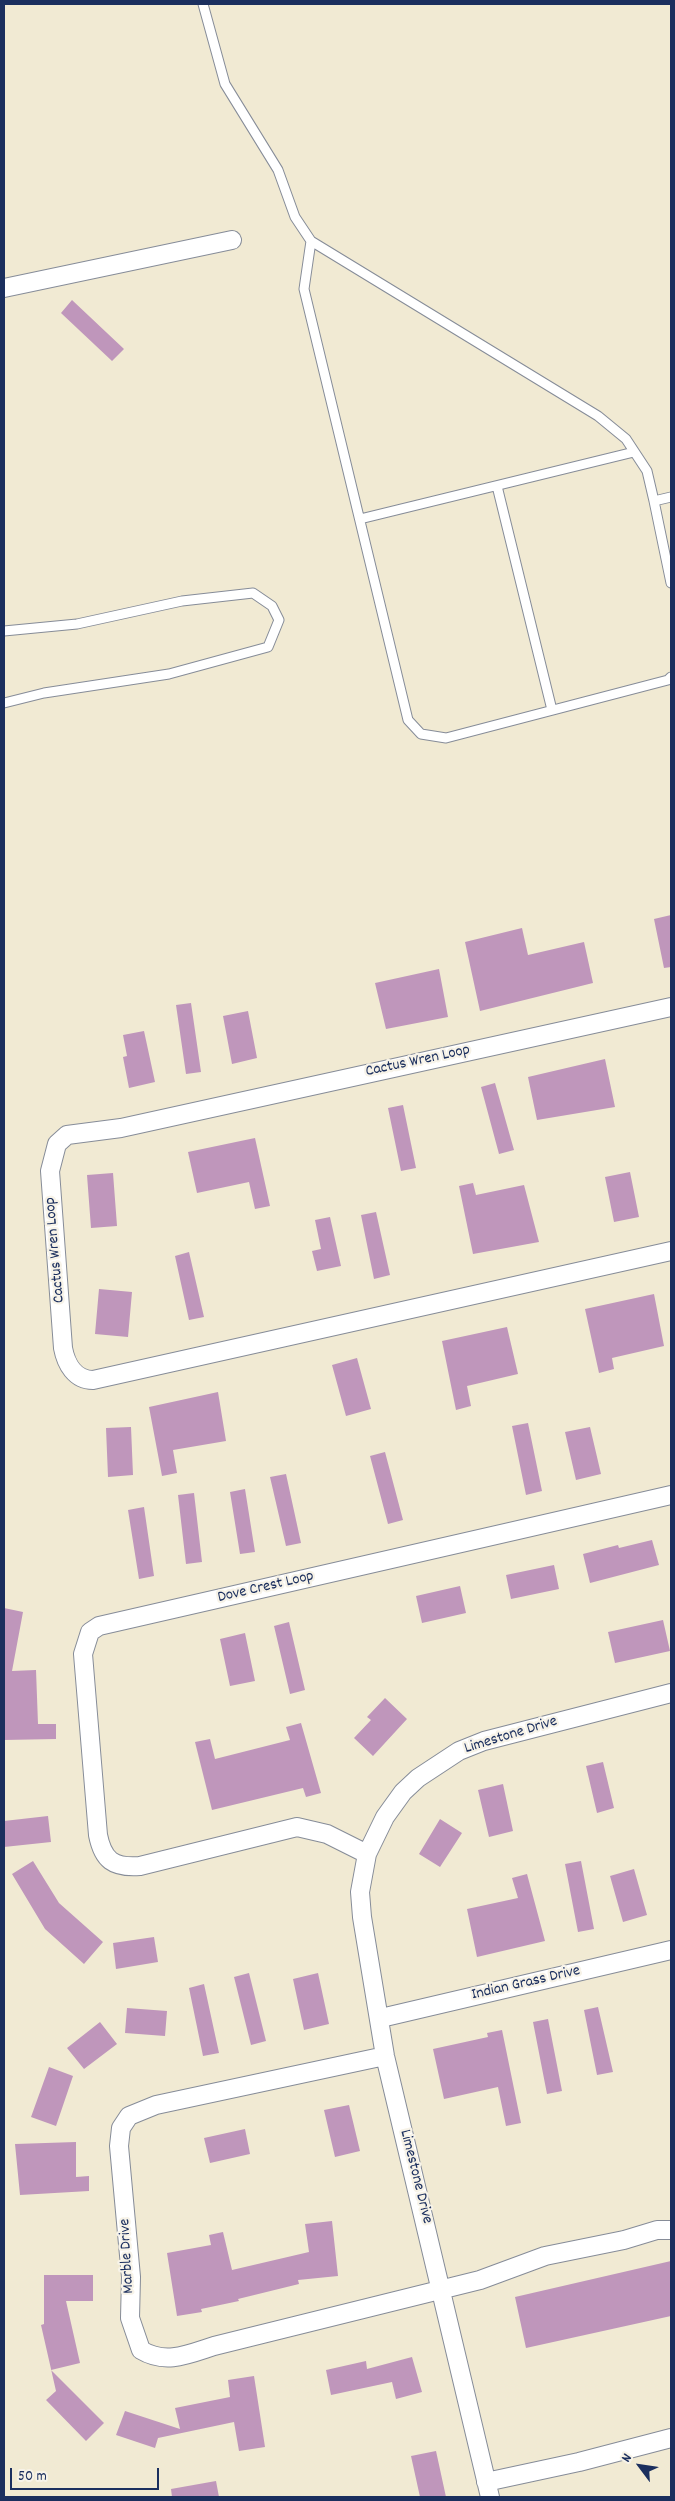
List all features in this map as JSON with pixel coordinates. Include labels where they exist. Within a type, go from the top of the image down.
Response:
[{"type":"street","points":[[4,288],[232,240]]},
{"type":"street","name":"Cactus Wren Loop","points":[[671,1007],[121,1128],[67,1135],[57,1144],[50,1170],[63,1348],[65,1360],[75,1374],[85,1380],[93,1380],[671,1251]]},
{"type":"street","name":"Dove Crest Loop","points":[[367,1854],[327,1834],[297,1827],[140,1866],[128,1867],[105,1857],[98,1835],[83,1654],[90,1632],[99,1626],[671,1495]]},
{"type":"street","name":"Limestone Drive","points":[[488,2490],[442,2288],[385,2056],[381,2018],[362,1917],[360,1892],[367,1854],[385,1817],[403,1792],[418,1778],[459,1751],[484,1741],[671,1693]]},
{"type":"street","name":"Indian Grass Drive","points":[[381,2018],[671,1950]]},
{"type":"street","name":"Marble Drive","points":[[385,2056],[156,2105],[129,2116],[121,2128],[120,2154],[124,2185],[133,2331],[141,2350],[150,2356],[173,2359],[214,2346],[442,2288]]},
{"type":"street","points":[[442,2288],[480,2280],[545,2256],[624,2240],[657,2230],[671,2230]]},
{"type":"street","points":[[488,2490],[579,2462],[671,2438]]},
{"type":"lane","points":[[203,4],[225,84],[278,170],[295,217],[311,241],[598,416],[626,439],[647,471],[671,583]]},
{"type":"lane","points":[[311,241],[304,289],[408,720],[421,734],[446,738],[668,680],[671,677]]},
{"type":"lane","points":[[360,519],[634,452]]},
{"type":"lane","points":[[497,486],[552,710]]},
{"type":"lane","points":[[654,501],[671,497]]},
{"type":"lane","points":[[4,631],[77,624],[182,601],[253,593],[272,606],[279,620],[268,647],[169,674],[44,693],[4,703]]},
{"type":"building","points":[[72,300],[124,349],[112,361],[61,313]]},
{"type":"building","points":[[671,915],[671,967],[664,968],[654,919]]},
{"type":"building","points":[[522,928],[528,955],[584,942],[593,983],[480,1011],[465,942]]},
{"type":"building","points":[[439,969],[448,1017],[386,1029],[375,983]]},
{"type":"building","points":[[191,1003],[201,1072],[186,1074],[176,1005]]},
{"type":"building","points":[[248,1011],[257,1058],[232,1064],[223,1016]]},
{"type":"building","points":[[144,1031],[155,1082],[129,1088],[123,1057],[127,1056],[123,1035]]},
{"type":"building","points":[[605,1059],[615,1107],[537,1120],[528,1077]]},
{"type":"building","points":[[495,1083],[514,1150],[499,1154],[481,1087]]},
{"type":"building","points":[[403,1105],[416,1168],[401,1171],[388,1108]]},
{"type":"building","points":[[255,1138],[270,1206],[255,1209],[249,1182],[197,1193],[188,1152]]},
{"type":"building","points":[[630,1172],[639,1217],[614,1222],[605,1177]]},
{"type":"building","points":[[113,1173],[117,1226],[91,1228],[87,1175]]},
{"type":"building","points":[[473,1183],[476,1195],[524,1185],[539,1242],[473,1254],[459,1186]]},
{"type":"building","points":[[376,1212],[390,1275],[374,1279],[361,1215]]},
{"type":"building","points":[[330,1217],[341,1266],[317,1271],[312,1251],[321,1249],[315,1220]]},
{"type":"building","points":[[189,1252],[204,1317],[189,1320],[175,1256]]},
{"type":"building","points":[[99,1289],[132,1292],[128,1337],[95,1334]]},
{"type":"building","points":[[654,1294],[664,1346],[612,1358],[614,1369],[599,1373],[585,1309]]},
{"type":"building","points":[[507,1327],[518,1374],[467,1386],[471,1406],[456,1410],[442,1341]]},
{"type":"building","points":[[357,1358],[371,1409],[346,1416],[332,1365]]},
{"type":"building","points":[[218,1392],[226,1441],[173,1450],[177,1473],[162,1476],[149,1407]]},
{"type":"building","points":[[528,1423],[542,1491],[526,1495],[512,1426]]},
{"type":"building","points":[[131,1427],[133,1475],[108,1477],[106,1428]]},
{"type":"building","points":[[590,1427],[601,1474],[576,1480],[565,1432]]},
{"type":"building","points":[[385,1452],[403,1520],[388,1524],[370,1456]]},
{"type":"building","points":[[286,1474],[301,1543],[286,1546],[270,1477]]},
{"type":"building","points":[[245,1489],[255,1552],[240,1554],[230,1492]]},
{"type":"building","points":[[194,1493],[202,1562],[186,1564],[178,1495]]},
{"type":"building","points":[[144,1507],[154,1576],[139,1579],[128,1510]]},
{"type":"building","points":[[652,1540],[659,1565],[590,1583],[583,1554],[618,1545],[619,1548]]},
{"type":"building","points":[[554,1565],[559,1589],[511,1599],[506,1575]]},
{"type":"building","points":[[460,1586],[466,1613],[422,1623],[416,1596]]},
{"type":"building","points":[[4,1608],[23,1612],[12,1671],[36,1670],[38,1724],[56,1724],[56,1739],[4,1740]]},
{"type":"building","points":[[663,1620],[670,1651],[615,1663],[608,1632]]},
{"type":"building","points":[[289,1622],[305,1690],[290,1694],[274,1626]]},
{"type":"building","points":[[245,1633],[255,1681],[230,1686],[220,1639]]},
{"type":"building","points":[[385,1698],[407,1719],[373,1756],[354,1738],[371,1720],[367,1717]]},
{"type":"building","points":[[301,1723],[321,1793],[306,1797],[303,1788],[212,1810],[195,1742],[210,1739],[215,1759],[290,1740],[286,1727]]},
{"type":"building","points":[[603,1762],[614,1808],[597,1813],[586,1766]]},
{"type":"building","points":[[503,1784],[513,1831],[489,1837],[478,1790]]},
{"type":"building","points":[[48,1816],[51,1842],[4,1847],[4,1821]]},
{"type":"building","points":[[440,1819],[462,1833],[440,1867],[419,1854]]},
{"type":"building","points":[[33,1861],[59,1903],[103,1942],[84,1964],[45,1929],[12,1874]]},
{"type":"building","points":[[581,1861],[594,1929],[578,1932],[565,1864]]},
{"type":"building","points":[[634,1869],[647,1915],[623,1922],[610,1876]]},
{"type":"building","points":[[527,1874],[545,1941],[477,1957],[467,1909],[518,1898],[512,1878]]},
{"type":"building","points":[[154,1937],[158,1962],[116,1969],[113,1943]]},
{"type":"building","points":[[249,1973],[266,2041],[251,2045],[234,1977]]},
{"type":"building","points":[[318,1973],[329,2024],[304,2030],[293,1979]]},
{"type":"building","points":[[204,1984],[219,2053],[203,2056],[189,1988]]},
{"type":"building","points":[[598,2007],[613,2072],[597,2075],[584,2010]]},
{"type":"building","points":[[127,2008],[167,2011],[165,2036],[125,2033]]},
{"type":"building","points":[[548,2019],[562,2091],[547,2094],[533,2022]]},
{"type":"building","points":[[100,2022],[117,2044],[84,2069],[67,2048]]},
{"type":"building","points":[[502,2030],[521,2123],[506,2126],[498,2087],[444,2099],[433,2049],[488,2037],[487,2033]]},
{"type":"building","points":[[49,2067],[73,2076],[56,2126],[31,2117]]},
{"type":"building","points":[[349,2105],[360,2151],[335,2157],[324,2110]]},
{"type":"building","points":[[245,2129],[250,2154],[210,2163],[204,2138]]},
{"type":"building","points":[[76,2142],[76,2177],[89,2176],[89,2191],[20,2195],[15,2144]]},
{"type":"building","points":[[332,2221],[338,2276],[298,2280],[299,2284],[238,2299],[239,2301],[201,2309],[202,2312],[177,2316],[167,2253],[211,2245],[209,2235],[223,2232],[232,2270],[309,2252],[305,2224]]},
{"type":"building","points":[[671,2261],[671,2316],[526,2348],[515,2297]]},
{"type":"building","points":[[44,2275],[93,2275],[93,2301],[66,2301],[80,2363],[51,2370],[41,2325],[44,2324]]},
{"type":"building","points":[[412,2357],[422,2392],[396,2399],[392,2382],[331,2395],[326,2370],[366,2361],[367,2369]]},
{"type":"building","points":[[51,2370],[104,2423],[86,2441],[46,2400],[56,2391]]},
{"type":"building","points":[[254,2376],[265,2447],[239,2451],[234,2422],[158,2438],[155,2448],[116,2435],[125,2411],[180,2429],[175,2408],[230,2397],[228,2380]]},
{"type":"building","points":[[436,2451],[446,2497],[420,2497],[411,2456]]},
{"type":"building","points":[[216,2481],[219,2497],[172,2497],[171,2489]]}]
